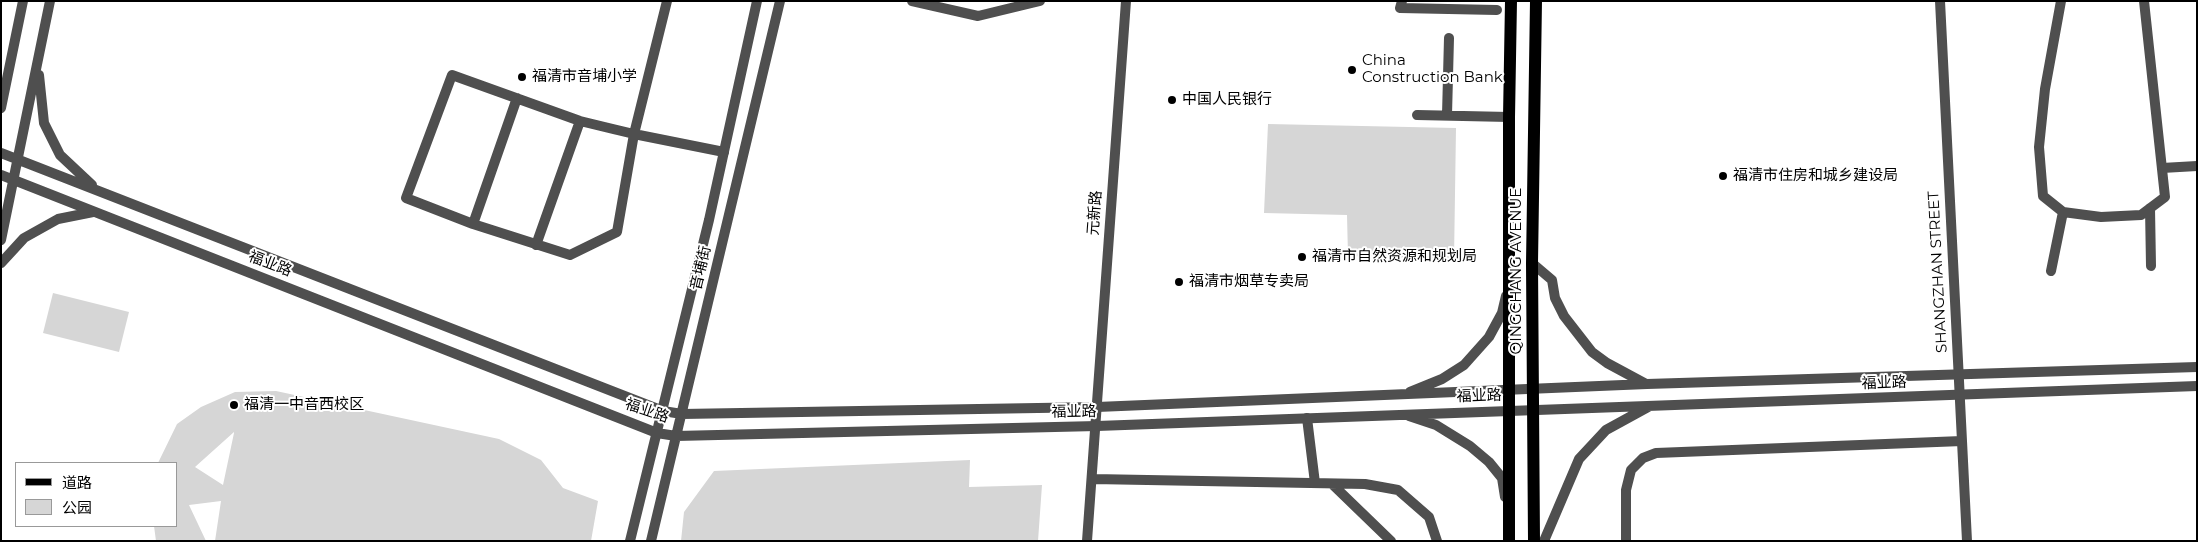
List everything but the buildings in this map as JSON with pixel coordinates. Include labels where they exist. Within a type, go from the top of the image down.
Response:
[{"type":"main road","name":"QINGCHANG AVENUE","points":[[1509,541],[1509,117],[1511,1]]},
{"type":"main road","name":"QINGCHANG AVENUE","points":[[1534,541],[1532,263],[1536,1]]},
{"type":"street","points":[[1,108],[23,1]]},
{"type":"street","points":[[1,240],[50,1]]},
{"type":"street","points":[[668,1],[634,134],[616,232],[570,255],[536,246],[406,198],[452,75],[580,121],[634,134],[724,152]]},
{"type":"street","name":"音埔街","points":[[630,541],[663,411],[724,152],[757,1]]},
{"type":"street","name":"音埔街","points":[[651,541],[780,1]]},
{"type":"street","points":[[912,1],[978,16],[1040,1]]},
{"type":"street","name":"元新路","points":[[1087,541],[1097,426],[1126,1]]},
{"type":"street","points":[[1402,1],[1400,8],[1452,5],[1497,10]]},
{"type":"street","name":"SHANGZHAN STREET","points":[[1940,1],[1967,541]]},
{"type":"street","points":[[2061,1],[2046,89],[2039,147],[2043,196],[2064,212],[2101,217],[2141,215],[2165,197],[2144,1]]},
{"type":"street","points":[[1447,115],[1449,38]]},
{"type":"street","points":[[1,68],[14,46]]},
{"type":"street","points":[[38,60],[44,122],[60,155],[99,190]]},
{"type":"street","points":[[473,224],[516,98]]},
{"type":"street","points":[[1417,115],[1509,117]]},
{"type":"street","points":[[536,246],[580,121]]},
{"type":"street","name":"福业路","points":[[1,153],[663,411],[682,414],[1097,407],[1647,384],[2197,367]]},
{"type":"street","points":[[2162,168],[2197,166]]},
{"type":"street","name":"福业路","points":[[1,175],[657,433],[676,436],[1097,426],[2197,386]]},
{"type":"street","points":[[2150,208],[2151,266]]},
{"type":"street","points":[[1,263],[24,238],[58,218],[95,211]]},
{"type":"street","points":[[2051,271],[2064,212]]},
{"type":"street","points":[[1532,263],[1552,280],[1556,298],[1564,316],[1592,352],[1607,363],[1647,384]]},
{"type":"street","points":[[1401,395],[1442,379],[1464,365],[1489,337],[1502,313],[1510,285]]},
{"type":"street","points":[[1544,541],[1579,459],[1606,430],[1650,405]]},
{"type":"street","points":[[1403,414],[1436,425],[1470,446],[1489,462],[1502,478],[1509,519]]},
{"type":"street","points":[[1307,418],[1315,483]]},
{"type":"street","points":[[1626,541],[1626,490],[1631,470],[1643,458],[1656,453],[1962,441]]},
{"type":"street","points":[[1093,479],[1365,484],[1398,490],[1429,517],[1437,541]]},
{"type":"street","points":[[1332,484],[1390,541]]},
{"type":"green space","points":[[1268,124],[1456,128],[1454,259],[1348,256],[1347,215],[1264,213]]},
{"type":"green space","points":[[53,293],[129,312],[119,352],[43,333]]},
{"type":"green space","points":[[276,391],[499,439],[541,460],[563,488],[598,501],[591,541],[215,541],[221,501],[189,505],[206,541],[156,541],[154,527],[178,527],[178,462],[158,462],[177,424],[201,407],[235,392]],"holes":[[[234,432],[223,485],[195,467]]]},
{"type":"green space","points":[[970,460],[969,487],[1042,485],[1038,541],[681,541],[684,512],[714,471]]},
{"type":"place","name":"China Construction Bank","points":[[1352,70]]},
{"type":"place","name":"福清市音埔小学","points":[[522,77]]},
{"type":"place","name":"中国人民银行","points":[[1172,100]]},
{"type":"place","name":"福清市住房和城乡建设局","points":[[1723,176]]},
{"type":"place","name":"福清市自然资源和规划局","points":[[1302,257]]},
{"type":"place","name":"福清市烟草专卖局","points":[[1179,282]]},
{"type":"place","name":"福清一中音西校区","points":[[234,405]]}]
